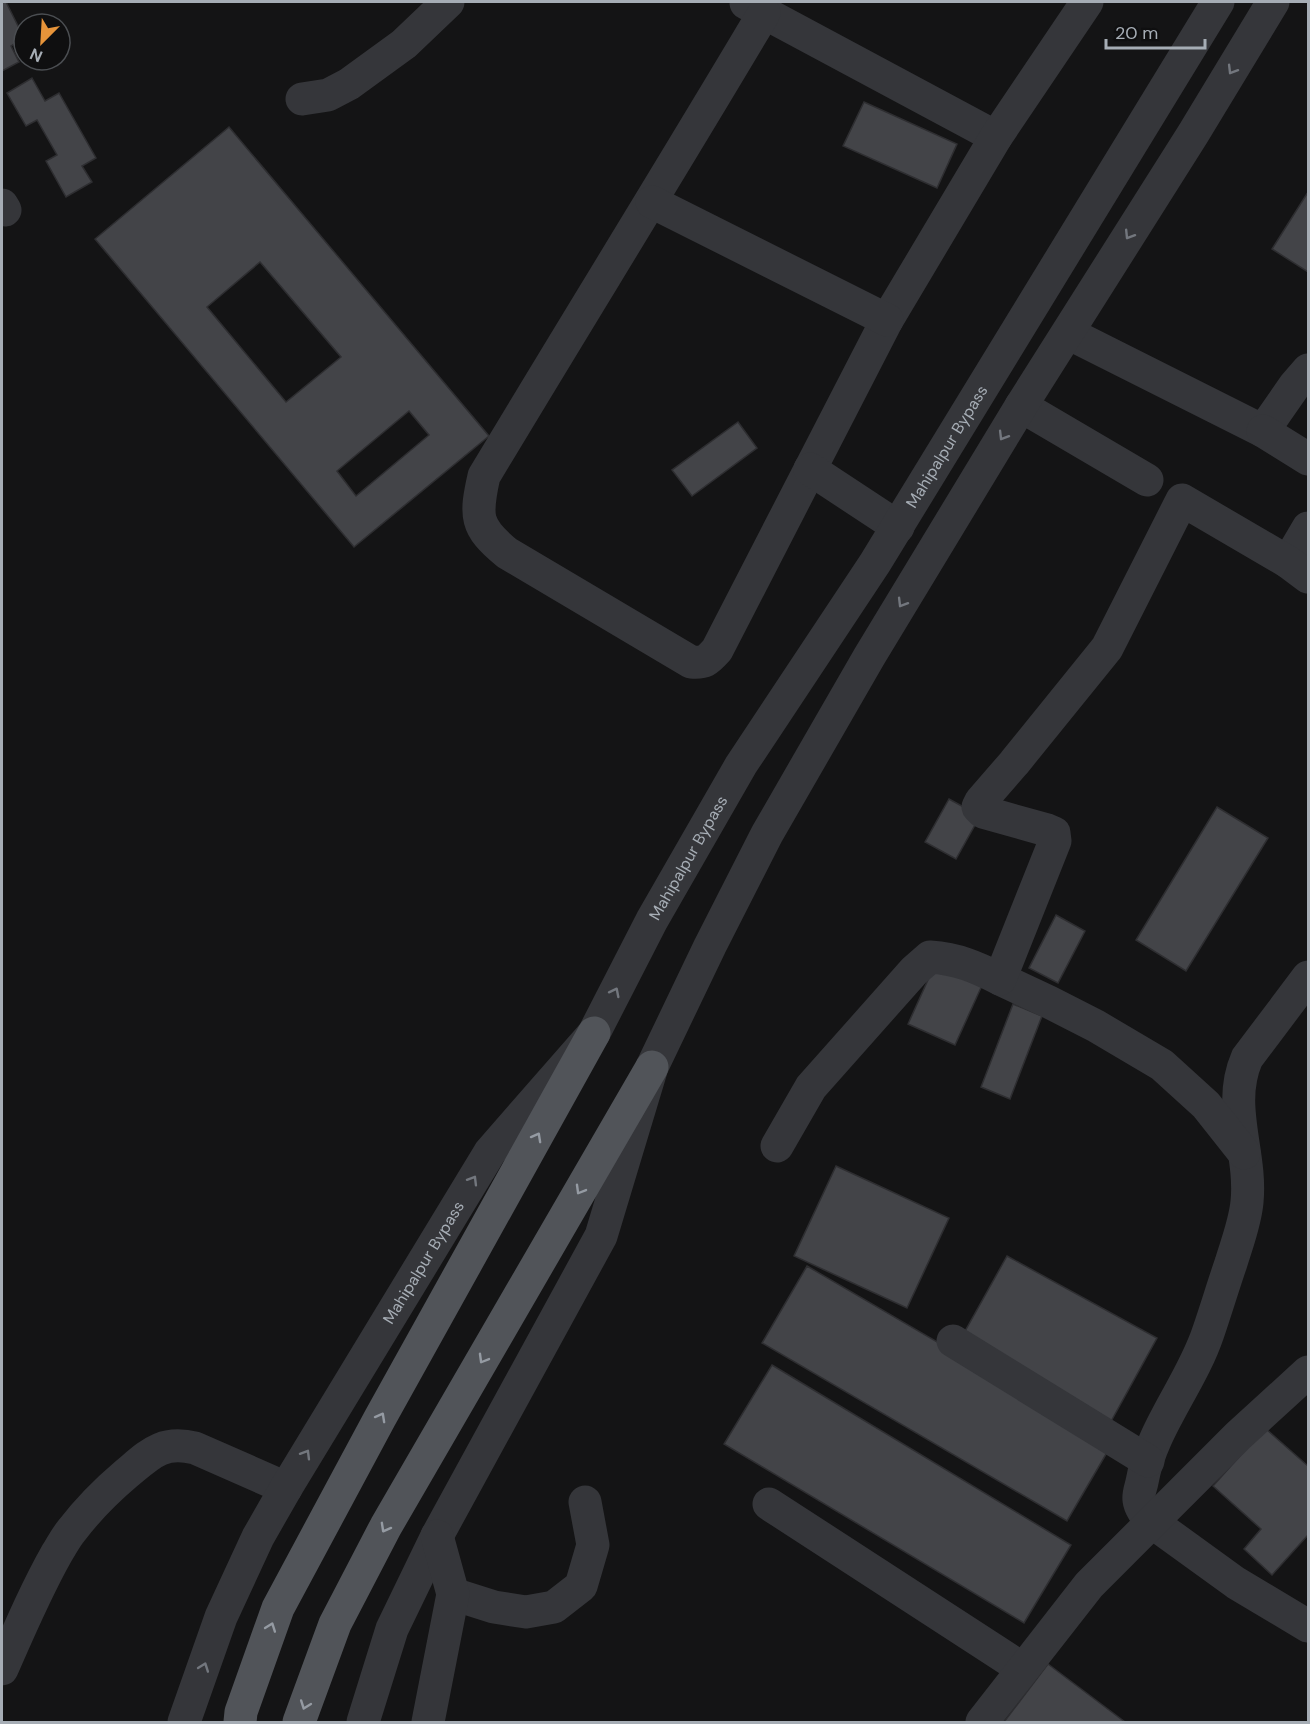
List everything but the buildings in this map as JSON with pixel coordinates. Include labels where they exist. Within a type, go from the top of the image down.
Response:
[{"type":"main road","points":[[240,1722],[241,1712],[278,1608],[380,1418],[594,1033]]},
{"type":"main road","points":[[299,1722],[335,1624],[386,1526],[652,1067]]},
{"type":"street","points":[[996,136],[754,7],[652,202],[484,476],[479,510],[482,528],[507,553],[681,658],[703,663],[710,658],[717,650],[887,320],[996,136],[1087,2]]},
{"type":"street","name":"Mahipalpur Bypass","points":[[184,1722],[221,1617],[258,1537],[286,1488],[490,1152],[594,1033],[652,920],[741,765],[898,527],[1218,2]]},
{"type":"street","points":[[363,1722],[392,1629],[437,1536],[601,1236],[652,1067],[767,834],[869,657],[1021,406],[1193,134],[1273,2]]},
{"type":"street","points":[[302,99],[328,95],[349,84],[404,44],[443,4]]},
{"type":"street","points":[[652,202],[887,320]]},
{"type":"street","points":[[1068,333],[1263,431],[1308,459]]},
{"type":"street","points":[[1263,431],[1308,370]]},
{"type":"street","points":[[1021,406],[1147,480]]},
{"type":"street","points":[[810,469],[898,527]]},
{"type":"street","points":[[1000,979],[1055,842],[1054,833],[983,812],[978,807],[1107,648],[1182,500],[1298,570],[1308,528]]},
{"type":"street","points":[[777,1146],[811,1087],[914,971],[930,957],[948,958],[973,966],[1086,1021],[1162,1065],[1206,1105],[1244,1153]]},
{"type":"street","points":[[1308,977],[1247,1058],[1241,1071],[1238,1107],[1247,1173],[1247,1201],[1243,1226],[1196,1364],[1155,1440],[1144,1470],[1139,1499],[1143,1511],[1153,1523],[1236,1583],[1308,1626]]},
{"type":"street","points":[[953,1341],[1148,1461]]},
{"type":"street","points":[[982,1722],[1089,1586],[1238,1436],[1308,1372]]},
{"type":"street","points":[[2,1669],[47,1571],[70,1531],[108,1490],[148,1455],[164,1447],[180,1444],[286,1488]]},
{"type":"street","points":[[453,1594],[494,1606],[526,1612],[554,1607],[581,1586],[593,1545],[585,1502]]},
{"type":"street","points":[[769,1504],[1023,1669]]},
{"type":"street","points":[[428,1722],[453,1594],[437,1536]]}]
